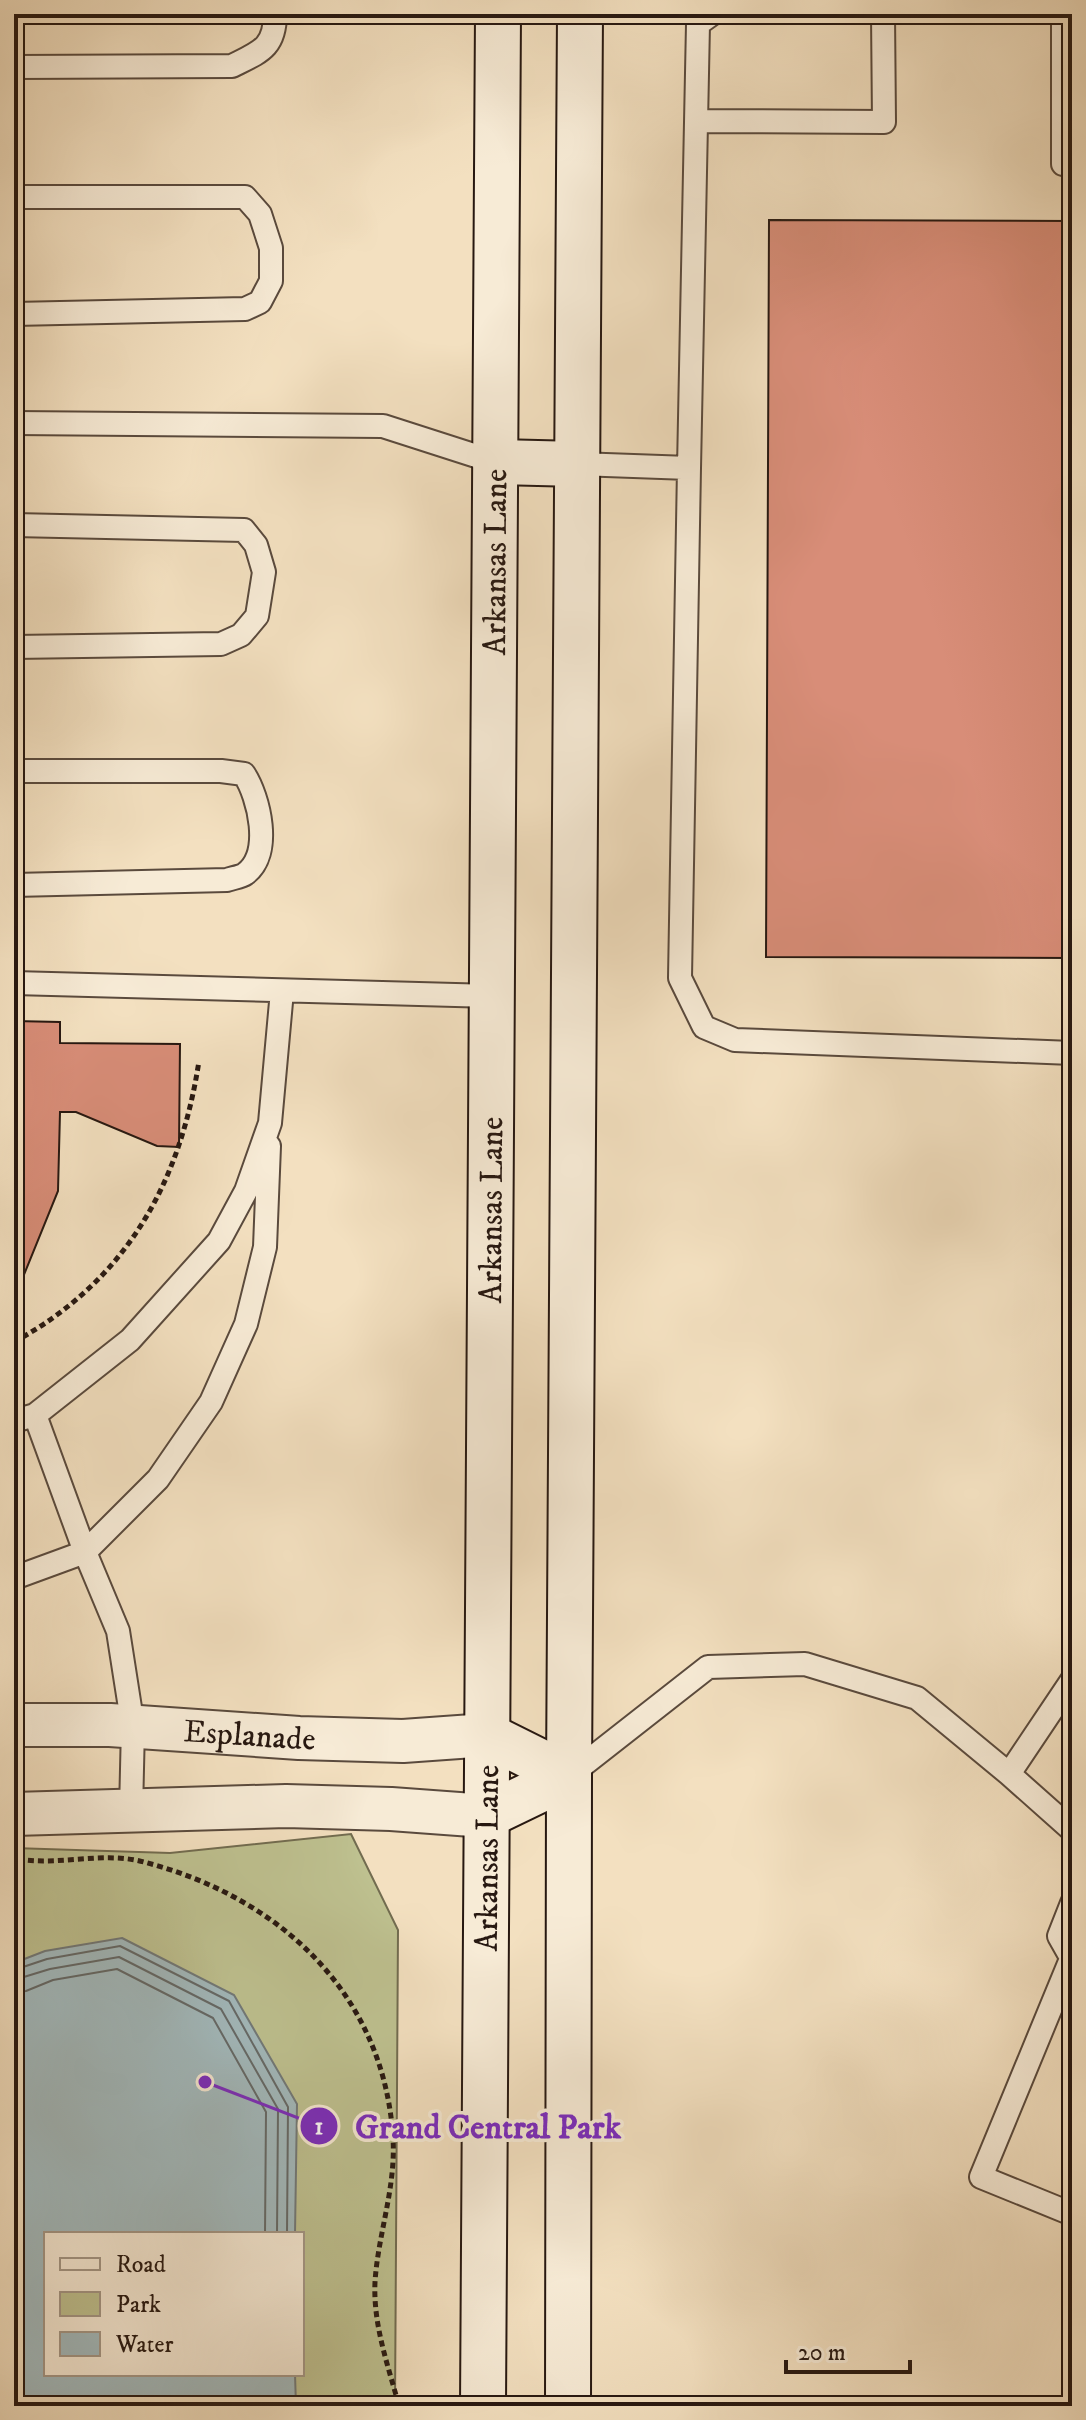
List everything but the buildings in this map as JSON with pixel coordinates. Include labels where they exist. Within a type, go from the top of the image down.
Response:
[{"type":"main road","name":"Arkansas Lane","points":[[483,2406],[498,14]]},
{"type":"main road","points":[[568,2406],[580,14]]},
{"type":"main road","points":[[495,462],[578,464]]},
{"type":"main road","points":[[487,1735],[569,1776]]},
{"type":"main road","points":[[486,1816],[569,1776]]},
{"type":"street","name":"Esplanade","points":[[14,1725],[133,1727],[403,1741],[487,1735]]},
{"type":"street","points":[[14,1814],[286,1806],[486,1816]]},
{"type":"lane","points":[[14,67],[232,66],[260,53],[275,33],[275,14]]},
{"type":"lane","points":[[712,14],[698,24],[680,978],[704,1027],[735,1040],[1072,1053]]},
{"type":"lane","points":[[697,121],[884,122],[883,14]]},
{"type":"lane","points":[[1063,14],[1063,164],[1072,164]]},
{"type":"lane","points":[[14,197],[245,197],[260,214],[271,248],[271,281],[260,302],[245,309],[14,314]]},
{"type":"lane","points":[[14,423],[383,426],[495,462]]},
{"type":"lane","points":[[578,464],[689,468]]},
{"type":"lane","points":[[14,525],[244,530],[256,545],[264,572],[257,616],[241,635],[221,644],[14,647]]},
{"type":"lane","points":[[14,771],[221,771],[244,774],[253,788],[259,811],[260,852],[245,874],[227,880],[14,885]]},
{"type":"lane","points":[[14,983],[492,996]]},
{"type":"lane","points":[[14,1578],[85,1552],[158,1479],[211,1402],[246,1324],[265,1247],[270,1123],[282,991]]},
{"type":"lane","points":[[131,1811],[133,1727],[118,1631],[24,1418],[130,1340],[219,1241],[246,1191],[270,1123]]},
{"type":"lane","points":[[569,1776],[708,1667],[805,1664],[917,1698],[1072,1830]]},
{"type":"lane","points":[[1009,1774],[1072,1680]]},
{"type":"lane","points":[[1072,1903],[1059,1936],[1072,1959],[981,2177],[1072,2214]]},
{"type":"path","points":[[14,1342],[50,1322],[79,1298],[129,1242],[150,1211],[183,1138],[199,1061]]},
{"type":"path","points":[[14,1858],[142,1861],[209,1884],[266,1914],[297,1938],[346,1997],[365,2029],[379,2065],[391,2126],[393,2176],[375,2281],[376,2324],[399,2406]]},
{"type":"green space","points":[[351,1834],[398,1930],[395,2406],[14,2406],[14,1848],[170,1853]]},
{"type":"water","points":[[122,1938],[234,1995],[297,2104],[295,2232],[44,2232],[44,2376],[295,2376],[296,2406],[26,2406],[14,2398],[14,1963],[45,1951]]},
{"type":"place","name":"Grand Central Park","points":[[205,2082]]}]
